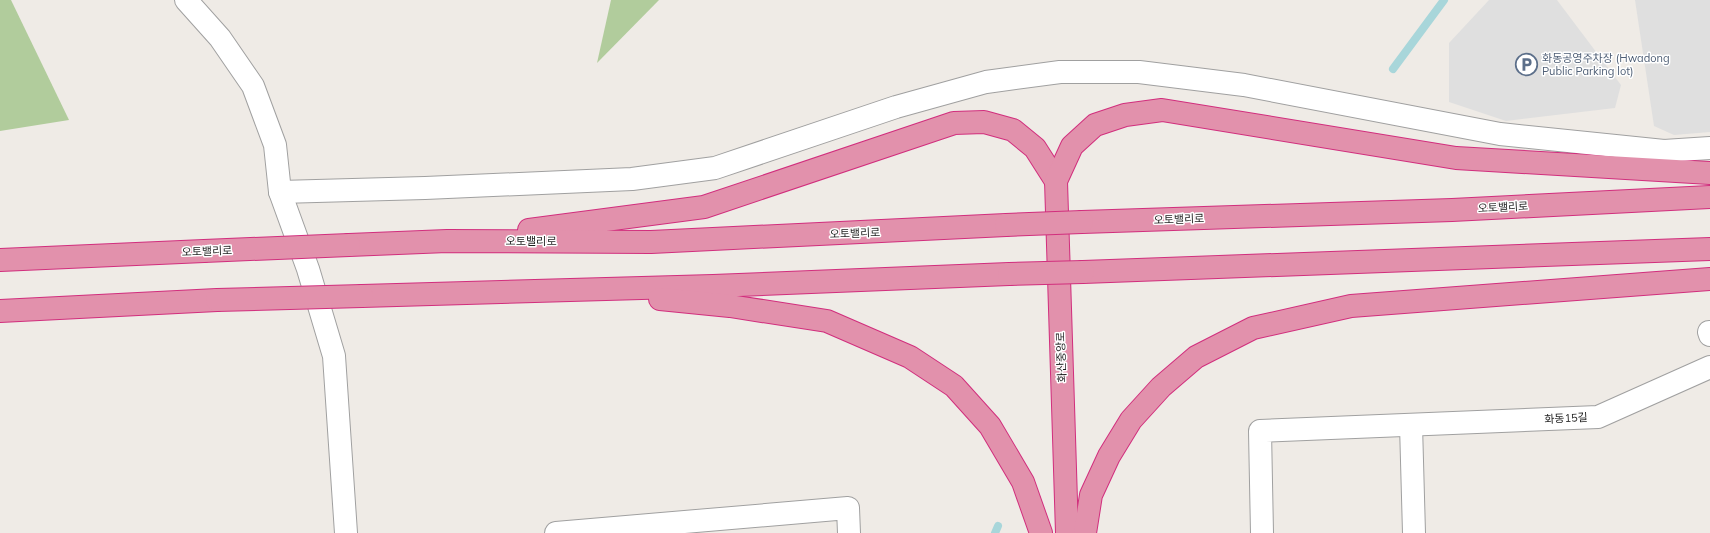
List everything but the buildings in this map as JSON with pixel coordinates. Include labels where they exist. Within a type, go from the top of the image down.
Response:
[{"type":"highway","points":[[1056,181],[1072,146],[1095,125],[1125,115],[1162,110],[1456,158],[1710,173]]},
{"type":"highway","points":[[447,241],[704,207],[954,123],[984,122],[1013,130],[1035,148],[1056,181]]},
{"type":"highway","name":"화산중앙로","points":[[1056,181],[1067,533]]},
{"type":"highway","name":"오토밸리로","points":[[0,260],[447,241],[651,242],[1006,225],[1452,210],[1710,197]]},
{"type":"highway","points":[[0,311],[217,300],[575,290],[1710,249]]},
{"type":"highway","points":[[1085,533],[1091,495],[1109,456],[1131,420],[1161,387],[1196,358],[1253,328],[1351,306],[1710,278]]},
{"type":"highway","points":[[575,290],[730,306],[827,321],[910,357],[954,386],[990,426],[1023,482],[1041,533]]},
{"type":"lane","points":[[186,0],[220,38],[253,86],[275,145],[280,192],[308,269],[334,356],[346,533]]},
{"type":"lane","points":[[280,192],[425,188],[632,179],[715,168],[896,107],[986,82],[1060,72],[1139,72],[1244,85],[1500,134],[1664,150],[1710,148]]},
{"type":"lane","name":"화동15길","points":[[1262,533],[1260,431],[1598,417],[1710,367]]},
{"type":"lane","points":[[1411,425],[1414,533]]},
{"type":"lane","points":[[556,533],[848,508],[849,533]]},
{"type":"green space","points":[[0,0],[11,0],[69,120],[0,131]]},
{"type":"green space","points":[[611,0],[659,0],[597,63]]},
{"type":"shaded area","name":"화동공영주차장 (Hwadong Public Parking lot)","points":[[1489,0],[1557,0],[1621,85],[1615,108],[1506,121],[1449,102],[1449,43]]},
{"type":"shaded area","name":"화동공영주차장 (Hwadong Public Parking lot)","points":[[1635,0],[1710,0],[1710,132],[1674,135],[1654,126]]},
{"type":"waterway","points":[[1393,69],[1444,0]]},
{"type":"waterway","points":[[995,533],[998,526]]},
{"type":"place","name":"화동공영주차장 (Hwadong Public Parking lot)","points":[[1527,64]]}]
